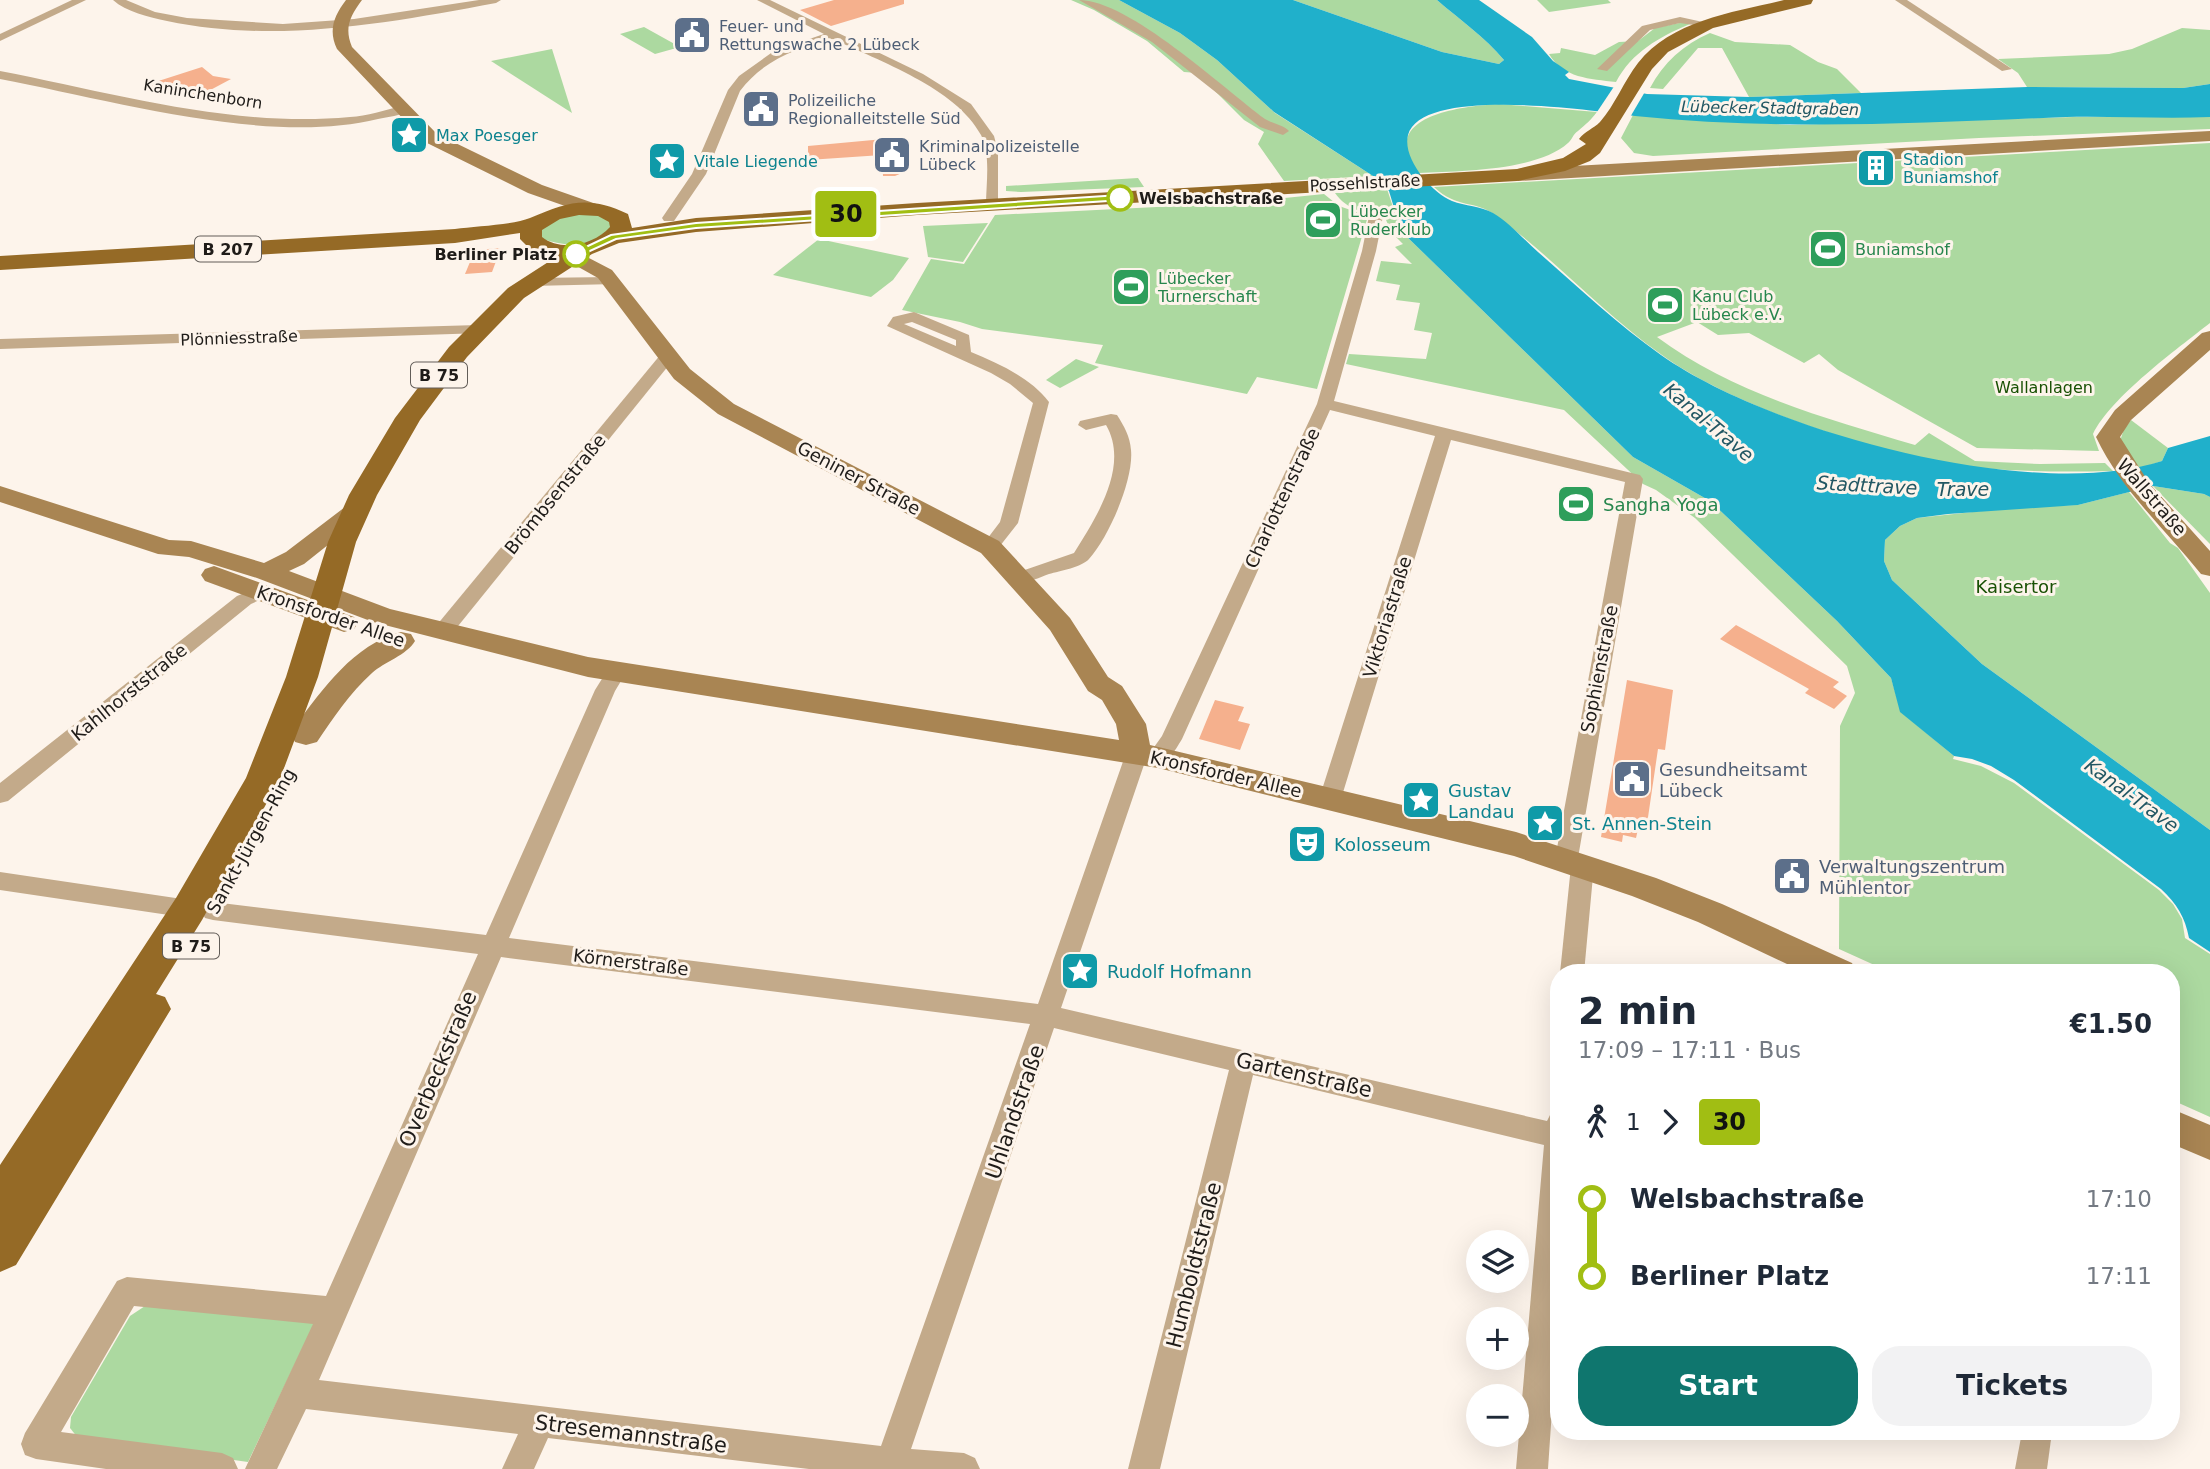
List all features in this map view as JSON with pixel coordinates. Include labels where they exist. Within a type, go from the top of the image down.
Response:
[{"type":"main road","points":[[339,25],[354,0]]},
{"type":"main road","points":[[1633,164],[1608,147],[1592,142],[1645,66],[1662,48],[1707,24],[1792,1]]},
{"type":"main road","name":"Geniner Straße","points":[[339,25],[338,37],[345,49],[430,138],[535,189],[601,210]]},
{"type":"main road","name":"Possehlstraße","points":[[567,240],[807,216],[1517,175],[1633,164],[1667,165],[2210,136]]},
{"type":"main road","name":"Possehlstraße","points":[[1592,142],[1633,164]]},
{"type":"main road","name":"B 75","points":[[1517,175],[1554,167],[1592,142]]},
{"type":"main road","name":"B 75","points":[[1483,177],[1531,166],[1592,142]]},
{"type":"main road","name":"Geniner Straße","points":[[535,189],[549,201],[567,240],[608,277],[682,374],[726,408],[990,547],[1060,624],[1098,684],[1095,694],[1117,740],[1147,755]]},
{"type":"main road","points":[[601,210],[621,223],[567,240],[601,210]]},
{"type":"main road","name":"Possehlstraße","points":[[601,210],[669,218],[807,216]]},
{"type":"main road","name":"B 207","points":[[0,263],[455,236],[567,240]]},
{"type":"main road","name":"Sankt-Jürgen-Ring","points":[[524,288],[539,262],[567,240]]},
{"type":"main road","name":"Sankt-Jürgen-Ring","points":[[0,1250],[201,910],[263,779],[334,609],[342,542],[354,512],[378,469],[422,397],[478,330],[524,288],[567,240]]},
{"type":"main road","name":"Wallstraße","points":[[2210,338],[2114,424],[2108,437],[2116,457],[2186,536],[2210,568]]},
{"type":"main road","name":"Sankt-Jürgen-Ring","points":[[0,1203],[201,910],[255,839],[288,776],[306,734],[334,609],[378,469]]},
{"type":"main road","name":"Kronsforder Allee","points":[[0,494],[167,548],[179,561],[263,582],[334,609],[401,641],[491,658],[617,671],[1147,755],[1516,844],[1574,862],[1710,914],[1820,964]]},
{"type":"main road","points":[[263,582],[354,512]]},
{"type":"main road","name":"Kronsforder Allee","points":[[334,609],[443,631],[588,667]]},
{"type":"main road","points":[[306,734],[355,673],[377,652],[401,641]]},
{"type":"main road","points":[[2180,1129],[2210,1143]]},
{"type":"street","points":[[0,38],[81,0]]},
{"type":"street","points":[[118,0],[161,16],[194,22],[265,27],[339,25],[402,18],[496,0]]},
{"type":"street","points":[[762,0],[919,76],[967,107],[988,136],[992,151],[993,205]]},
{"type":"street","points":[[1084,0],[1158,39],[1264,124],[1283,131]]},
{"type":"street","points":[[1900,0],[2006,69]]},
{"type":"street","points":[[1603,69],[1640,36],[1646,27],[1680,20],[1707,24]]},
{"type":"street","points":[[669,218],[699,174],[734,90],[742,79],[752,68],[779,52],[833,35]]},
{"type":"street","name":"Kaninchenborn","points":[[0,75],[262,120],[351,121],[402,110]]},
{"type":"street","name":"Charlottenstraße","points":[[1147,755],[1171,738],[1325,404],[1376,221]]},
{"type":"street","points":[[524,288],[608,277]]},
{"type":"street","name":"Plönniesstraße","points":[[0,344],[478,330]]},
{"type":"street","points":[[964,356],[1035,391],[1041,402],[1009,523],[990,547]]},
{"type":"street","name":"Brömbsenstraße","points":[[443,631],[667,357]]},
{"type":"street","points":[[1325,404],[1444,434]]},
{"type":"street","points":[[1020,578],[1081,557],[1113,502],[1123,449],[1120,429],[1111,419],[1086,425]]},
{"type":"street","name":"Sophienstraße","points":[[1444,434],[1634,479],[1574,862],[1572,964]]},
{"type":"street","name":"Viktoriastraße","points":[[1330,800],[1444,434]]},
{"type":"street","name":"Kahlhorststraße","points":[[0,795],[263,582]]},
{"type":"street","name":"Overbeckstraße","points":[[261,1469],[298,1394],[492,944],[605,690],[617,671]]},
{"type":"street","name":"Uhlandstraße","points":[[890,1466],[1048,1016],[1147,755]]},
{"type":"street","name":"Körnerstraße","points":[[0,881],[201,910],[492,944],[1048,1016]]},
{"type":"street","name":"Gartenstraße","points":[[1048,1016],[1550,1129]]},
{"type":"street","name":"Humboldtstraße","points":[[1144,1469],[1244,1061]]},
{"type":"street","points":[[1532,1469],[1550,1244]]},
{"type":"street","points":[[222,1469],[37,1444],[127,1291],[333,1311]]},
{"type":"street","name":"Stresemannstraße","points":[[298,1394],[890,1466],[964,1469]]},
{"type":"street","points":[[518,1469],[539,1423]]},
{"type":"street","points":[[2031,1469],[2036,1440]]},
{"type":"green space","points":[[1071,0],[1119,0],[1180,33],[1217,60],[1275,113],[1373,176],[1284,181],[1258,144],[1264,132],[1244,120],[1197,73],[1184,72],[1147,41],[1094,10]]},
{"type":"green space","points":[[1293,0],[1437,0],[1481,36],[1504,60],[1499,64],[1442,52]]},
{"type":"green space","points":[[1537,0],[1608,0],[1611,3],[1549,12]]},
{"type":"green space","points":[[1684,22],[1690,24],[1657,40],[1638,54],[1616,82],[1569,73],[1549,54],[1560,53],[1561,48],[1595,55],[1619,42],[1638,41],[1655,28]]},
{"type":"green space","points":[[644,27],[680,47],[655,54],[620,34]]},
{"type":"green space","points":[[2182,28],[2210,30],[2210,84],[2183,88],[2027,87],[2018,73],[1998,59],[2109,54],[2132,49]]},
{"type":"green space","points":[[1710,33],[1735,42],[1790,45],[1818,62],[1837,69],[1861,93],[1749,97],[1722,48],[1698,48],[1663,89],[1650,88],[1661,70],[1675,55]]},
{"type":"green space","points":[[552,49],[572,113],[491,61]]},
{"type":"green space","points":[[1499,104],[1597,112],[1568,143],[1537,159],[1497,168],[1419,173],[1408,154],[1407,138],[1415,127],[1428,118],[1446,112]]},
{"type":"green space","points":[[1633,115],[1790,125],[2073,117],[2210,117],[2210,129],[1979,138],[1653,156],[1634,153],[1621,138]]},
{"type":"green space","name":"Wallanlagen","points":[[2210,143],[2210,323],[2146,374],[2114,405],[2093,434],[2099,451],[1977,448],[1838,370],[1819,354],[1804,363],[1749,333],[1718,335],[1697,322],[1657,337],[1686,357],[1748,389],[1814,414],[1915,445],[1929,433],[1975,461],[2105,463],[2113,471],[2013,470],[1944,463],[1859,442],[1771,412],[1693,375],[1662,355],[1495,215],[1481,207],[1451,199],[1434,187]]},
{"type":"green space","points":[[1138,178],[1144,187],[1006,191],[1006,186]]},
{"type":"green space","points":[[1387,189],[1401,231],[1633,457],[1710,501],[1837,621],[1891,678],[1901,712],[1954,756],[1953,759],[1981,766],[2014,783],[2159,890],[2173,904],[2182,919],[2185,938],[2210,954],[2210,1117],[2180,1104],[2180,964],[1872,964],[1839,949],[1840,726],[1855,693],[1847,666],[1695,518],[1643,484],[1564,410],[1346,364],[1349,354],[1426,359],[1432,333],[1414,330],[1420,303],[1396,300],[1400,285],[1376,281],[1381,261],[1412,264],[1395,247],[1403,244],[1391,232],[1384,215],[1356,210],[1335,193]]},
{"type":"green space","name":"Lübecker Turnerschaft","points":[[1324,194],[1339,206],[1368,216],[1317,389],[1257,377],[1247,394],[1095,363],[1103,345],[982,329],[902,310],[931,259],[964,264],[995,215],[1237,203]]},
{"type":"green space","points":[[590,213],[608,218],[613,228],[588,243],[570,245],[542,239],[542,229],[553,221]]},
{"type":"green space","points":[[988,223],[963,262],[928,257],[923,226]]},
{"type":"green space","points":[[819,239],[909,258],[893,280],[871,297],[773,275]]},
{"type":"green space","points":[[1076,359],[1099,367],[1060,388],[1046,380]]},
{"type":"green space","points":[[2131,420],[2168,448],[2162,461],[2138,469],[2120,441]]},
{"type":"green space","points":[[2153,486],[2210,497],[2210,544]]},
{"type":"green space","name":"Kaisertor","points":[[2129,492],[2170,543],[2178,548],[2210,593],[2210,830],[1982,664],[1892,580],[1884,561],[1885,540],[1900,526],[1917,518],[2019,507],[2078,505]]},
{"type":"green space","points":[[145,1306],[316,1320],[248,1462],[78,1438],[70,1428],[71,1417],[130,1316]]},
{"type":"water","points":[[1119,0],[1293,0],[1442,52],[1499,64],[1504,60],[1497,52],[1437,0],[1479,0],[1532,37],[1553,61],[1569,72],[1565,75],[1569,79],[1647,94],[1749,97],[2027,87],[2183,88],[2210,84],[2210,117],[2066,117],[1797,124],[1689,121],[1550,107],[1476,106],[1444,110],[1420,120],[1408,135],[1407,144],[1420,174],[1444,197],[1493,213],[1598,305],[1661,355],[1709,383],[1767,410],[1833,433],[1904,453],[1976,466],[2045,473],[2108,472],[2162,461],[2168,448],[2210,436],[2210,497],[2153,486],[2078,505],[1917,518],[1900,526],[1885,540],[1884,561],[1892,580],[1982,664],[2210,830],[2210,952],[2189,938],[2180,911],[2161,889],[2014,780],[1991,766],[1954,756],[1900,712],[1891,678],[1837,621],[1710,501],[1633,457],[1401,231],[1389,191],[1373,176],[1274,112],[1217,60],[1180,33]]},
{"type":"pier","points":[[1615,85],[1646,90],[1629,119],[1595,115]]},
{"type":"building","points":[[834,0],[904,0],[904,4],[831,26],[800,10]]},
{"type":"building","points":[[202,67],[213,76],[231,79],[201,95],[146,85]]},
{"type":"building","points":[[895,138],[899,141],[902,173],[895,176],[883,176],[882,155],[808,160],[808,146]]},
{"type":"building","points":[[501,248],[492,272],[465,274],[475,250]]},
{"type":"building","points":[[1736,625],[1839,682],[1833,687],[1847,696],[1834,709],[1805,693],[1809,689],[1720,639]]},
{"type":"building","name":"Gesundheitsamt Lübeck","points":[[1627,680],[1673,690],[1665,750],[1658,749],[1646,831],[1638,829],[1636,838],[1623,835],[1622,842],[1601,837]]},
{"type":"building","points":[[1215,700],[1244,707],[1238,721],[1250,724],[1240,750],[1199,739]]},
{"type":"bus line","name":"30","points":[[576,254],[614,237],[696,225],[1120,198]]},
{"type":"place","name":"Feuer- und Rettungswache 2 Lübeck","points":[[692,35]]},
{"type":"place","name":"Polizeiliche Regionalleitstelle Süd","points":[[761,109]]},
{"type":"place","name":"Max Poesger","points":[[409,135]]},
{"type":"place","name":"Kriminalpolizeistelle Lübeck","points":[[892,155]]},
{"type":"place","name":"Vitale Liegende","points":[[667,161]]},
{"type":"place","name":"Stadion Buniamshof","points":[[1876,168]]},
{"type":"place","name":"Welsbachstraße","points":[[1120,198]]},
{"type":"place","name":"Lübecker Ruderklub","points":[[1323,220]]},
{"type":"place","name":"Buniamshof","points":[[1828,249]]},
{"type":"place","name":"Berliner Platz","points":[[576,254]]},
{"type":"place","name":"Lübecker Turnerschaft","points":[[1131,287]]},
{"type":"place","name":"Kanu Club Lübeck e.V.","points":[[1665,305]]},
{"type":"place","name":"Sangha Yoga","points":[[1576,504]]},
{"type":"place","name":"Gesundheitsamt Lübeck","points":[[1632,779]]},
{"type":"place","name":"Gustav Landau","points":[[1421,800]]},
{"type":"place","name":"St. Annen-Stein","points":[[1545,823]]},
{"type":"place","name":"Kolosseum","points":[[1307,844]]},
{"type":"place","name":"Verwaltungszentrum Mühlentor","points":[[1792,876]]},
{"type":"place","name":"Rudolf Hofmann","points":[[1080,971]]},
{"type":"water label","name":"Lübecker Stadtgraben","points":[[1770,108]]},
{"type":"water label","name":"Kanal-Trave","points":[[1709,422]]},
{"type":"water label","name":"Stadttrave","points":[[1867,485]]},
{"type":"water label","name":"Trave","points":[[1963,489]]},
{"type":"water label","name":"Kanal-Trave","points":[[2132,795]]}]
